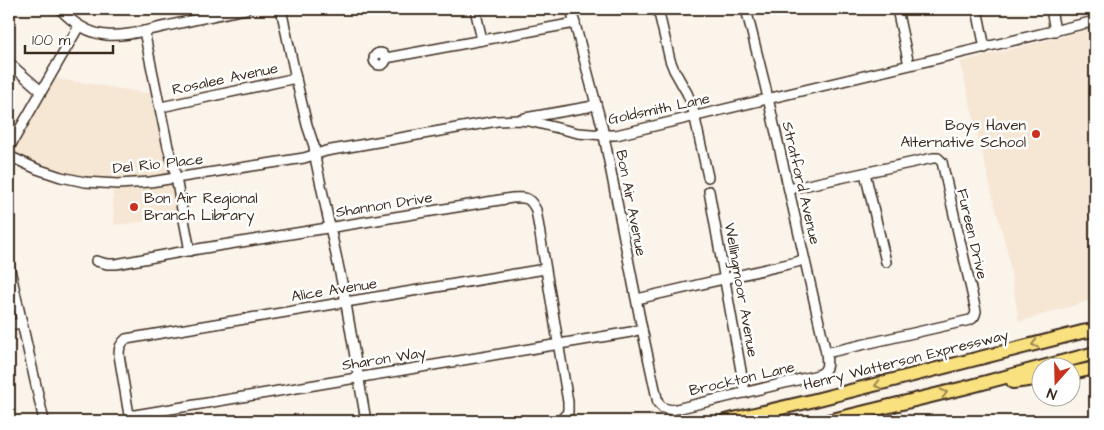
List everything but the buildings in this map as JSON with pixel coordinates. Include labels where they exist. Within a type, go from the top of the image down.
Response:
[{"type":"highway","name":"Henry Watterson Expressway","points":[[725,421],[941,369],[1091,329]]},
{"type":"highway","points":[[828,421],[964,388],[1095,353]]},
{"type":"highway","points":[[1082,371],[1095,368]]},
{"type":"highway","points":[[964,388],[1032,379]]},
{"type":"street","points":[[60,9],[79,26],[105,35],[120,35],[144,31],[203,13],[246,9]]},
{"type":"street","points":[[281,9],[307,124],[314,146],[346,302],[366,421]]},
{"type":"street","points":[[475,9],[482,40]]},
{"type":"street","name":"Bon Air Avenue","points":[[571,9],[604,135],[658,403]]},
{"type":"street","points":[[658,9],[670,60],[691,101],[708,177]]},
{"type":"street","name":"Stratford Avenue","points":[[746,9],[828,363]]},
{"type":"street","points":[[897,9],[910,65]]},
{"type":"street","points":[[977,9],[985,48]]},
{"type":"street","points":[[1051,9],[1055,31]]},
{"type":"street","name":"Goldsmith Lane","points":[[315,155],[326,151],[478,124],[519,120],[578,133],[616,135],[1095,21]]},
{"type":"street","points":[[386,58],[575,23]]},
{"type":"street","points":[[9,148],[79,26]]},
{"type":"street","points":[[144,31],[190,251]]},
{"type":"street","points":[[9,63],[41,91]]},
{"type":"street","name":"Rosalee Avenue","points":[[160,107],[296,78]]},
{"type":"street","points":[[519,120],[596,104]]},
{"type":"street","name":"Del Rio Place","points":[[9,156],[48,174],[85,182],[131,184],[315,155]]},
{"type":"street","name":"Fureen Drive","points":[[789,189],[933,158],[940,160],[974,302],[975,315],[970,320],[826,353]]},
{"type":"street","points":[[865,173],[886,262]]},
{"type":"street","name":"Wellingmoor Avenue","points":[[710,192],[745,393]]},
{"type":"street","name":"Shannon Drive","points":[[96,262],[116,264],[521,197],[525,198],[533,203],[536,210],[569,408],[566,416],[557,421]]},
{"type":"street","points":[[637,299],[804,259]]},
{"type":"street","points":[[9,265],[44,421]]},
{"type":"street","name":"Alice Avenue","points":[[129,419],[119,355],[120,344],[126,339],[546,270]]},
{"type":"street","points":[[9,325],[22,324]]},
{"type":"street","name":"Sharon Way","points":[[129,419],[359,377],[642,329]]},
{"type":"street","name":"Brockton Lane","points":[[658,403],[662,408],[672,410],[745,393],[818,375],[825,371],[828,363]]},
{"type":"shaded area","name":"Boys Haven Alternative School","points":[[1095,28],[1095,299],[1019,322],[1007,250],[960,62]]},
{"type":"shaded area","points":[[53,78],[147,93],[151,92],[178,218],[114,225],[112,181],[66,174],[12,153]]},
{"type":"place","name":"Boys Haven Alternative School","points":[[1036,134]]},
{"type":"place","name":"Bon Air Regional Branch Library","points":[[134,207]]}]
